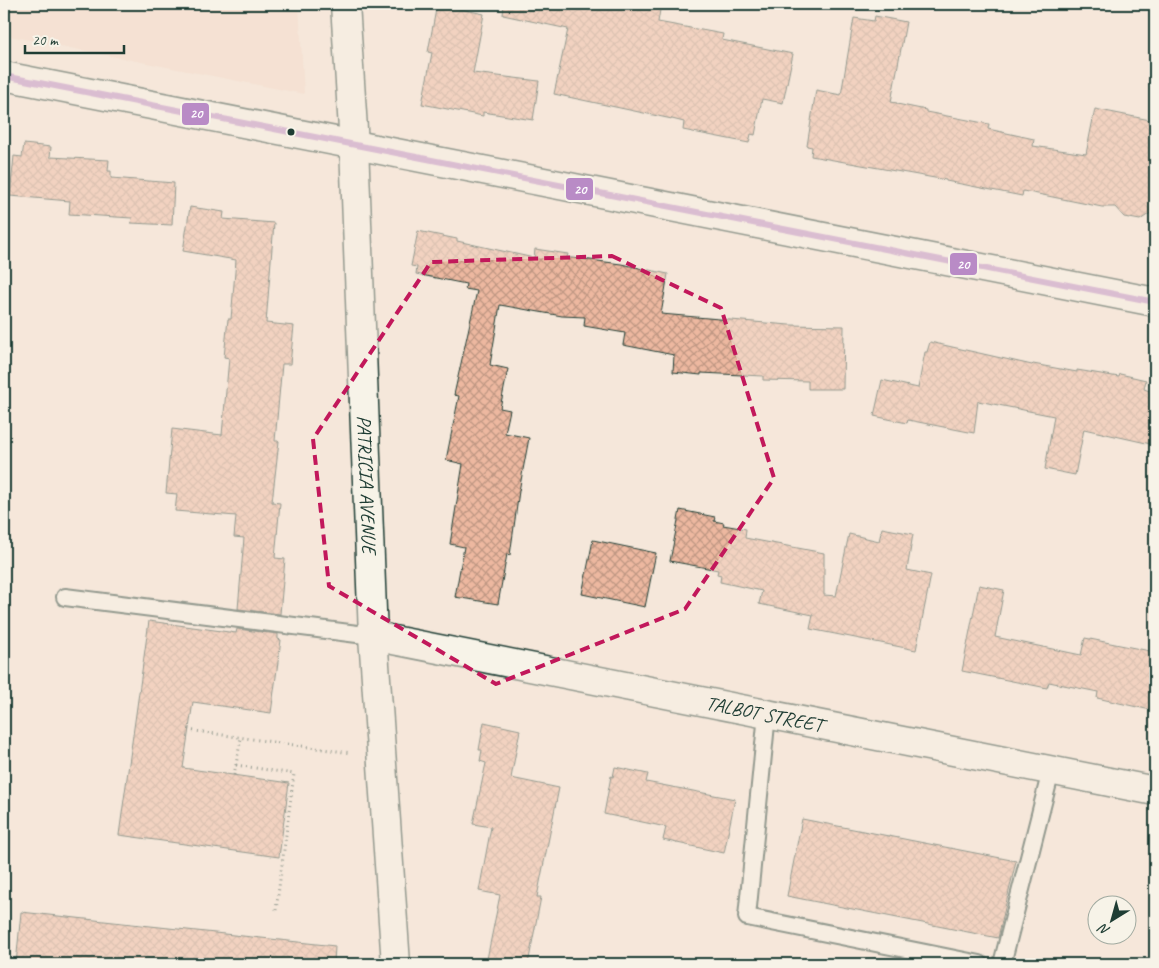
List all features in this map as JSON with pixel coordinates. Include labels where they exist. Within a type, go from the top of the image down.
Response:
[{"type":"street","name":"PATRICIA AVENUE","points":[[344,4],[354,145],[373,636],[396,964]]},
{"type":"street","points":[[4,76],[1155,302]]},
{"type":"street","name":"TALBOT STREET","points":[[373,636],[1155,791]]},
{"type":"lane","points":[[65,597],[373,636]]},
{"type":"lane","points":[[768,714],[748,917],[980,964]]},
{"type":"lane","points":[[1002,964],[1051,771]]},
{"type":"path","points":[[188,730],[356,754]]},
{"type":"path","points":[[234,775],[240,738]]},
{"type":"path","points":[[236,765],[294,774],[276,910]]},
{"type":"highlighted area","points":[[612,256],[721,308],[774,478],[685,609],[496,684],[329,586],[313,439],[431,262]]},
{"type":"shaded area","points":[[4,4],[299,4],[304,94],[4,35]]},
{"type":"building","points":[[437,4],[484,14],[473,73],[539,81],[533,120],[483,112],[483,116],[422,104],[432,53],[428,52]]},
{"type":"building","points":[[504,4],[661,4],[658,22],[723,34],[722,40],[793,54],[783,103],[762,99],[755,135],[751,134],[749,143],[683,130],[684,122],[554,94],[568,29],[503,15]]},
{"type":"building","points":[[875,16],[906,22],[891,102],[926,110],[926,112],[989,124],[988,129],[1034,139],[1033,146],[1086,154],[1095,109],[1155,121],[1155,197],[1152,212],[1140,220],[1124,217],[1115,207],[1102,207],[1023,191],[1022,196],[946,180],[811,156],[812,147],[807,146],[816,90],[841,95],[854,18],[874,21]]},
{"type":"building","points":[[24,144],[51,147],[50,157],[109,160],[108,171],[111,171],[111,178],[174,183],[172,225],[131,223],[132,218],[69,214],[70,201],[10,196],[14,156],[22,157]]},
{"type":"building","points":[[190,207],[224,212],[223,219],[274,223],[266,323],[294,326],[290,364],[282,364],[275,441],[279,441],[272,502],[280,503],[275,558],[285,559],[280,614],[238,609],[244,538],[234,537],[236,516],[175,511],[177,494],[166,493],[172,429],[222,435],[229,358],[224,357],[228,319],[231,319],[236,260],[183,251]]},
{"type":"building","points":[[418,231],[534,258],[535,249],[568,254],[567,257],[621,264],[668,274],[661,314],[789,325],[844,326],[843,389],[808,389],[808,381],[763,380],[763,376],[701,373],[701,375],[673,372],[674,355],[623,345],[625,333],[584,326],[585,317],[562,316],[500,305],[490,365],[508,369],[500,408],[510,410],[505,433],[529,438],[510,555],[507,554],[498,604],[455,597],[464,547],[450,544],[463,464],[446,460],[459,396],[454,395],[477,291],[465,289],[466,284],[416,274],[417,267],[411,266]]},
{"type":"building","points":[[930,342],[1032,365],[1119,377],[1120,374],[1146,380],[1144,389],[1155,393],[1155,445],[1084,429],[1075,475],[1045,469],[1054,416],[978,401],[974,433],[908,420],[907,423],[874,416],[882,380],[918,388],[925,352],[927,352]]},
{"type":"building","points":[[680,510],[715,517],[714,521],[724,523],[723,525],[746,529],[745,538],[824,553],[824,595],[836,596],[849,534],[879,541],[882,528],[913,534],[907,570],[931,575],[916,650],[810,629],[813,615],[759,604],[762,591],[720,582],[721,575],[717,574],[718,570],[670,561]]},
{"type":"building","points":[[593,540],[656,553],[645,607],[582,594]]},
{"type":"building","points":[[979,585],[1004,590],[995,637],[1081,655],[1085,638],[1155,652],[1155,711],[1097,698],[1098,692],[1049,682],[1047,688],[962,671]]},
{"type":"building","points":[[149,621],[236,633],[237,629],[278,634],[278,639],[281,640],[271,713],[193,702],[183,768],[289,783],[279,857],[119,835]]},
{"type":"building","points":[[484,722],[520,730],[511,778],[559,788],[537,897],[541,897],[528,964],[486,964],[500,895],[479,891],[491,827],[473,824],[486,763],[480,761],[482,750],[479,750]]},
{"type":"building","points":[[615,767],[648,774],[646,782],[735,799],[724,853],[663,840],[666,827],[604,814],[611,776],[613,777]]},
{"type":"building","points":[[802,819],[1016,861],[998,938],[787,896]]},
{"type":"building","points":[[21,912],[335,946],[334,964],[16,964]]},
{"type":"transit line","name":"20","points":[[4,76],[1155,302]]}]
